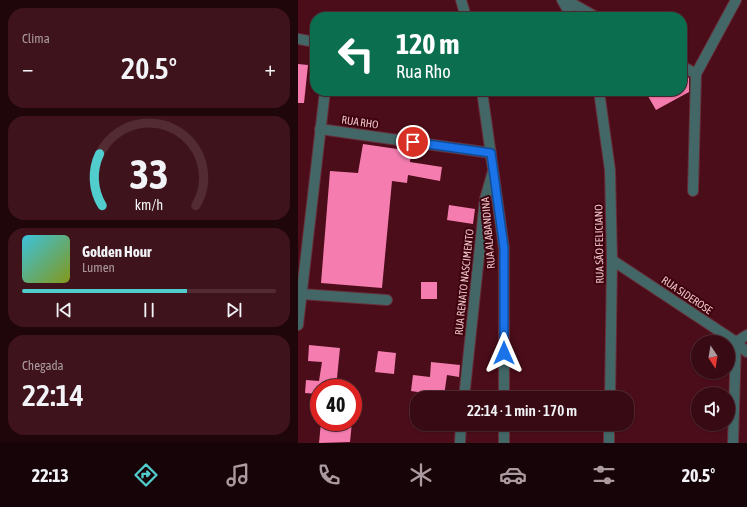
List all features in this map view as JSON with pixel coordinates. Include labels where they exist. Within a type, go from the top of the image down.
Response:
[{"type":"street","points":[[461,0],[465,12]]},
{"type":"street","points":[[562,0],[569,12]]},
{"type":"street","points":[[566,0],[587,12]]},
{"type":"street","points":[[694,192],[696,74],[736,0]]},
{"type":"street","points":[[298,39],[310,41]]},
{"type":"street","points":[[687,69],[696,74]]},
{"type":"street","points":[[298,325],[324,96]]},
{"type":"street","name":"RUA ALABANDINA","points":[[483,96],[504,248],[504,391]]},
{"type":"street","name":"RUA SÃO FELICIANO","points":[[600,96],[610,170],[612,260],[610,391]]},
{"type":"street","name":"RUA RHO","points":[[320,129],[491,153]]},
{"type":"street","name":"RUA RENATO NASCIMENTO","points":[[465,391],[485,199],[493,169]]},
{"type":"street","name":"RUA SIDEROSE","points":[[612,260],[736,342],[747,352]]},
{"type":"street","points":[[300,301],[387,300]]},
{"type":"street","points":[[733,443],[736,342],[747,335]]},
{"type":"street","points":[[460,443],[461,431]]},
{"type":"street","points":[[504,431],[504,443]]},
{"type":"street","points":[[609,431],[609,443]]},
{"type":"building","points":[[298,64],[308,65],[304,103],[298,103]]},
{"type":"building","points":[[687,77],[689,78],[689,92],[687,93]]},
{"type":"building","points":[[648,96],[682,96],[656,110]]},
{"type":"building","points":[[363,144],[411,151],[410,162],[442,167],[440,181],[408,175],[407,183],[392,181],[382,288],[321,283],[330,171],[358,173]]},
{"type":"building","points":[[449,205],[475,209],[473,224],[447,220]]},
{"type":"building","points":[[421,282],[437,282],[437,299],[421,299]]},
{"type":"building","points":[[309,345],[340,348],[337,379],[319,379],[322,362],[308,361]]},
{"type":"building","points":[[378,351],[396,353],[394,374],[375,372]]},
{"type":"building","points":[[431,362],[460,365],[459,377],[447,375],[445,391],[411,391],[413,375],[430,377]]},
{"type":"building","points":[[306,380],[310,380],[310,393],[305,393]]},
{"type":"building","points":[[320,431],[351,431],[350,442],[319,443]]},
{"type":"route","points":[[413,142],[491,153],[504,248],[504,353]]}]
